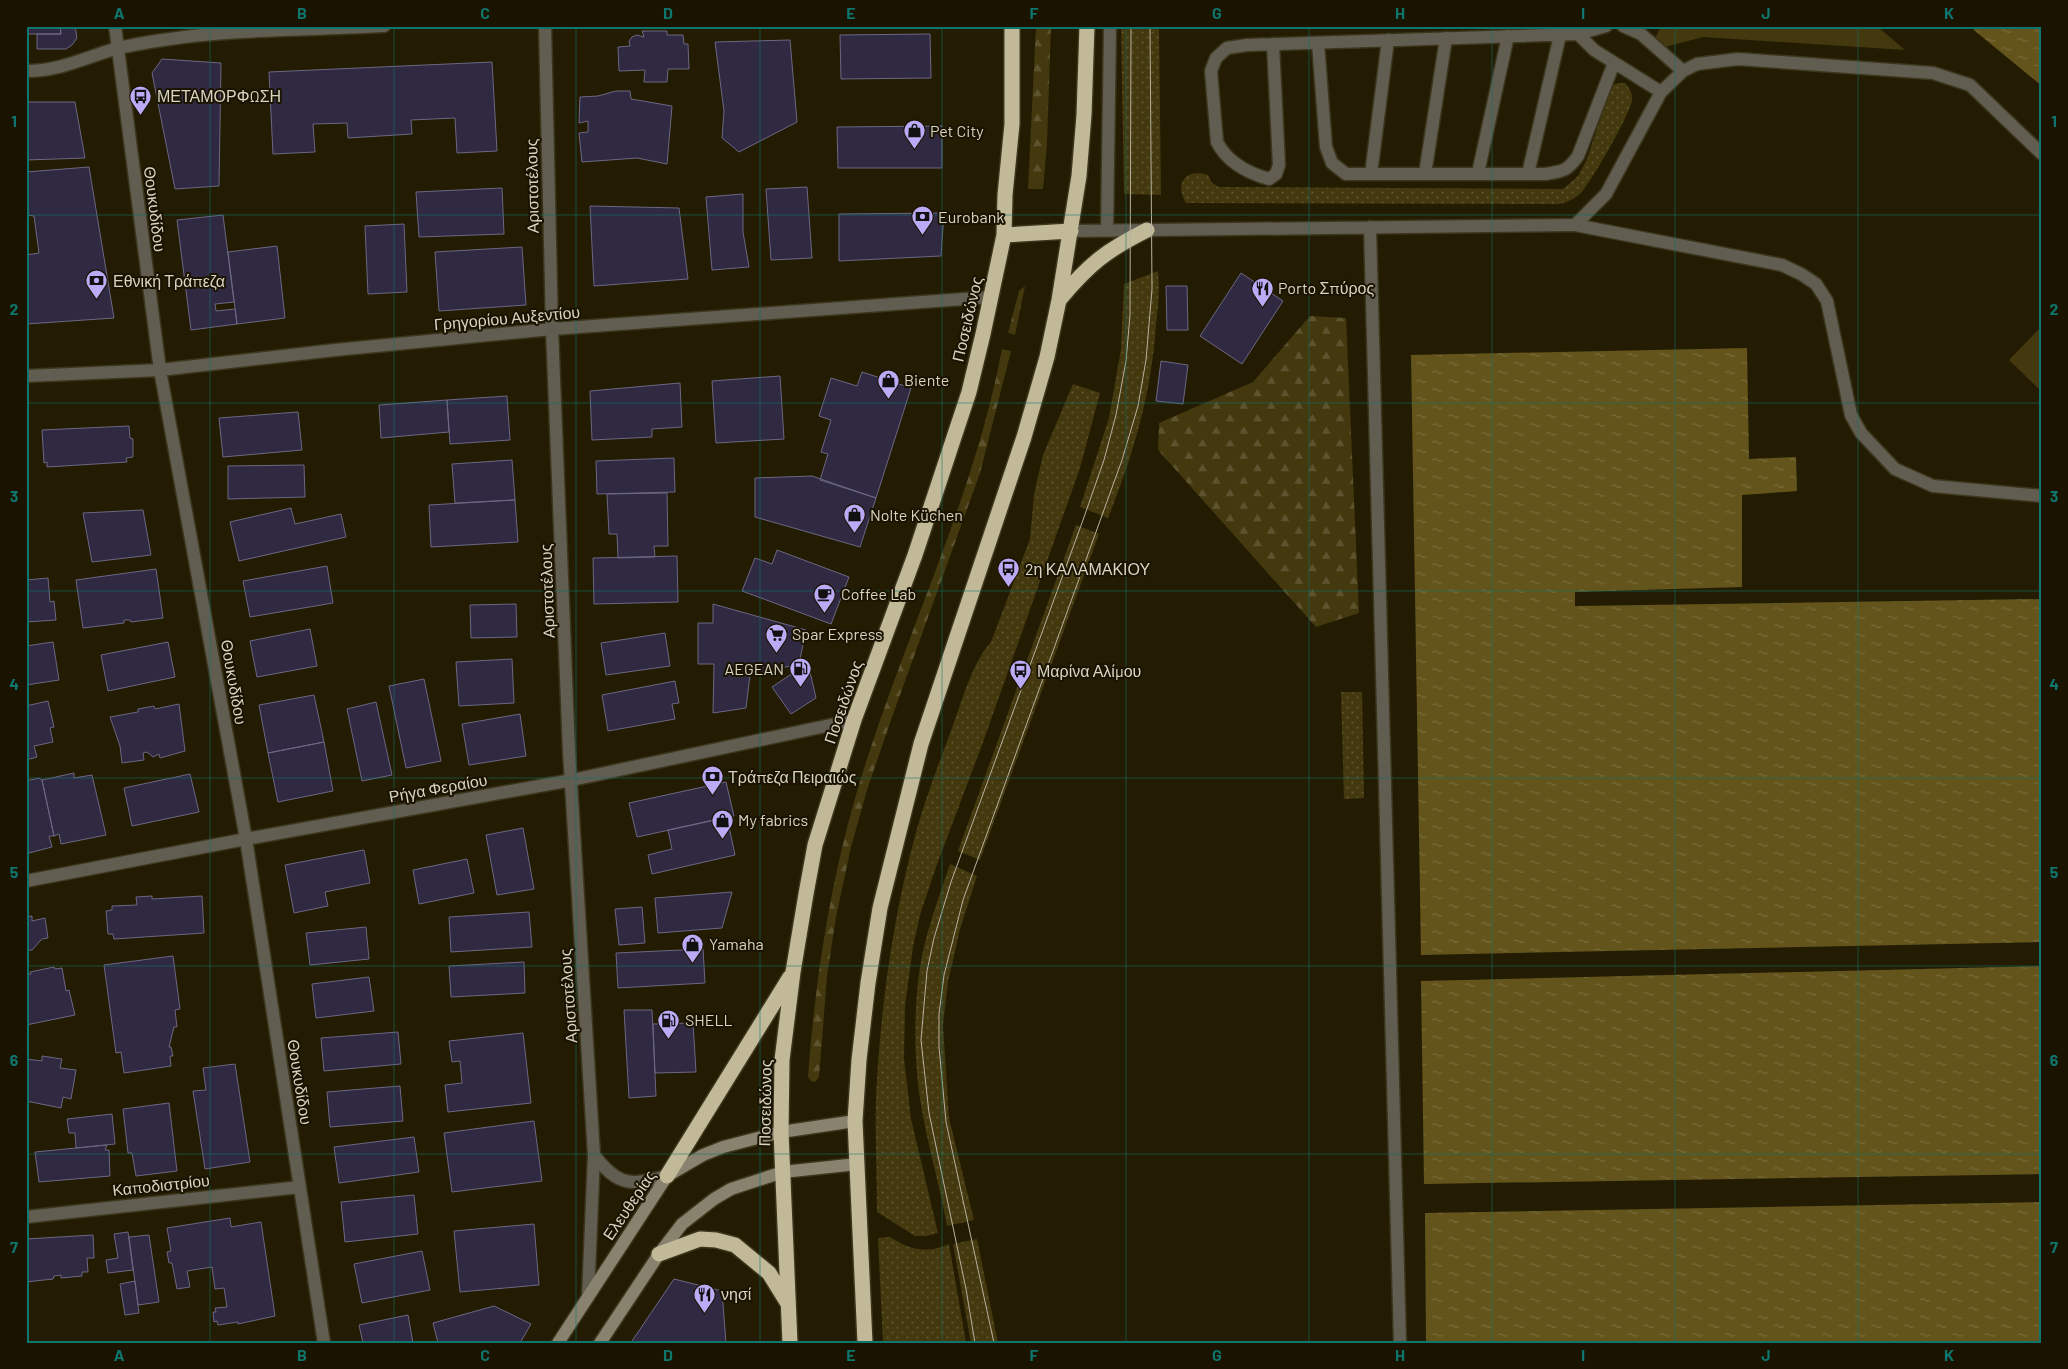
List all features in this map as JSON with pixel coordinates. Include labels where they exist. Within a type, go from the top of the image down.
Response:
[{"type":"highway","name":"Ποσειδώνος","points":[[790,1343],[781,1132],[782,1060],[793,972],[815,845],[854,720],[915,555],[969,392],[1004,234],[1005,195],[1012,124],[1012,26]]},
{"type":"highway","points":[[865,1343],[856,1121],[859,1060],[868,983],[880,908],[921,744],[1035,403],[1048,357],[1079,176],[1084,115],[1087,26]]},
{"type":"highway","points":[[1059,300],[1082,272],[1098,259],[1147,230]]},
{"type":"highway","points":[[1004,234],[1071,231]]},
{"type":"highway","points":[[667,1176],[793,972]]},
{"type":"highway","points":[[659,1254],[700,1239],[716,1240],[735,1245],[769,1273],[788,1304]]},
{"type":"main road","name":"Ελευθερίας","points":[[558,1343],[667,1176],[703,1155],[723,1147],[781,1132],[856,1121]]},
{"type":"main road","points":[[600,1343],[659,1254],[682,1224],[714,1199],[731,1189],[782,1172],[857,1164]]},
{"type":"street","name":"Θουκυδίδου","points":[[115,26],[160,370],[246,838],[324,1343]]},
{"type":"street","points":[[26,71],[62,68],[118,48],[163,40],[211,35],[384,26]]},
{"type":"street","name":"Αριστοτέλους","points":[[545,26],[552,329],[569,751],[594,1154],[588,1297]]},
{"type":"street","points":[[1107,231],[1110,26]]},
{"type":"street","points":[[1272,44],[1279,165],[1276,174],[1269,179],[1250,173],[1230,160],[1221,151],[1216,142],[1211,71],[1216,58],[1227,48],[1272,44],[1578,34],[1606,26]]},
{"type":"street","points":[[1623,26],[1641,34],[1682,71]]},
{"type":"street","points":[[1578,34],[1594,50],[1661,92]]},
{"type":"street","points":[[1528,174],[1560,35]]},
{"type":"street","points":[[1478,173],[1508,36]]},
{"type":"street","points":[[1425,174],[1446,38]]},
{"type":"street","points":[[1371,174],[1388,40]]},
{"type":"street","points":[[1318,43],[1326,147],[1332,163],[1346,174],[1528,174],[1564,171],[1570,167],[1578,156],[1614,63]]},
{"type":"street","points":[[1575,225],[1606,194],[1661,92],[1682,71],[1697,64],[1738,59],[1933,73],[1970,85],[2042,154]]},
{"type":"street","points":[[1071,231],[1575,225],[1782,265],[1802,274],[1816,284],[1827,301],[1851,415],[1861,433],[1895,469],[1934,486],[2042,496]]},
{"type":"street","points":[[1370,227],[1400,1343]]},
{"type":"street","name":"Γρηγορίου Αυξεντίου","points":[[26,376],[160,370],[335,350],[552,329],[990,297]]},
{"type":"street","name":"Ρήγα Φεραίου","points":[[26,882],[246,838],[572,780],[854,720]]},
{"type":"street","points":[[594,1154],[607,1172],[619,1179],[635,1182],[667,1176]]},
{"type":"street","name":"Καποδιστρίου","points":[[26,1217],[300,1187]]},
{"type":"green space","points":[[1036,26],[1051,26],[1047,143],[1043,189],[1028,189]]},
{"type":"green space","points":[[1121,26],[1159,26],[1161,195],[1124,194]]},
{"type":"green space","points":[[1661,26],[1877,26],[1905,50],[1703,37],[1665,47],[1659,44],[1656,37]]},
{"type":"green space","points":[[1625,83],[1632,95],[1625,119],[1585,188],[1575,198],[1559,204],[1186,203],[1181,189],[1184,179],[1200,173],[1208,175],[1212,183],[1219,187],[1563,189],[1578,176],[1587,159],[1611,86]]},
{"type":"green space","points":[[1158,271],[1159,291],[1150,376],[1133,447],[1108,518],[1080,507],[1109,418],[1121,349],[1124,284]]},
{"type":"green space","points":[[1025,286],[1015,335],[1008,333],[1019,291]]},
{"type":"green space","points":[[1310,316],[1346,318],[1359,613],[1316,627],[1158,450],[1159,423],[1253,382]]},
{"type":"green space","points":[[2042,326],[2042,392],[2009,360]]},
{"type":"green space","points":[[1002,349],[1011,351],[980,473],[891,720],[867,790],[851,847],[836,917],[827,976],[819,1077],[815,1082],[811,1081],[808,1077],[816,995],[828,913],[846,832],[886,703],[960,502],[991,401]]},
{"type":"green space","points":[[1073,384],[1100,393],[1080,468],[982,745],[936,867],[920,915],[913,947],[905,1006],[904,1058],[911,1119],[938,1233],[915,1236],[877,1212],[877,1079],[882,1018],[895,926],[923,808],[968,683],[978,660],[991,642],[1030,539],[1034,494],[1043,455]]},
{"type":"green space","points":[[1076,525],[1099,534],[980,860],[958,851]]},
{"type":"green space","points":[[1341,692],[1362,692],[1364,798],[1344,799]]},
{"type":"green space","points":[[950,864],[977,876],[960,929],[948,982],[943,1025],[949,1118],[974,1220],[947,1226],[922,1109],[917,1077],[915,1033],[917,989],[921,960],[932,918]]},
{"type":"green space","points":[[890,1237],[911,1248],[926,1250],[949,1244],[966,1343],[883,1343],[878,1238]]},
{"type":"green space","points":[[977,1239],[998,1343],[971,1343],[953,1244]]},
{"type":"water","points":[[1971,26],[2042,26],[2042,86],[1975,31]]},
{"type":"water","points":[[1747,348],[1749,459],[1796,457],[1797,491],[1742,495],[1742,587],[1575,592],[1575,606],[2042,599],[2042,942],[1421,955],[1411,355]]},
{"type":"water","points":[[2042,966],[2042,1174],[1424,1184],[1421,981]]},
{"type":"water","points":[[2042,1202],[2042,1343],[1426,1343],[1425,1213]]},
{"type":"building","points":[[26,26],[60,26],[61,34],[26,34]]},
{"type":"building","points":[[60,26],[75,26],[77,38],[72,45],[66,49],[37,49],[37,34],[61,34]]},
{"type":"building","points":[[642,31],[667,31],[667,35],[683,35],[684,44],[688,44],[689,69],[668,69],[667,82],[644,82],[645,70],[619,71],[618,47],[630,46],[629,41],[637,35],[644,37]]},
{"type":"building","points":[[930,34],[931,78],[841,79],[840,35]]},
{"type":"building","points":[[790,40],[797,122],[739,152],[722,138],[724,111],[715,42]]},
{"type":"building","points":[[162,59],[221,63],[219,186],[175,189],[152,73]]},
{"type":"building","points":[[492,62],[497,151],[457,153],[455,118],[411,120],[412,134],[348,138],[347,123],[313,124],[315,152],[273,154],[269,72]]},
{"type":"building","points":[[616,91],[630,91],[631,99],[672,106],[667,164],[637,158],[582,162],[579,133],[588,132],[588,121],[579,123],[580,97],[598,96]]},
{"type":"building","points":[[27,102],[75,102],[85,158],[26,160]]},
{"type":"building","points":[[942,126],[942,168],[838,168],[837,127]]},
{"type":"building","points":[[89,167],[114,318],[26,324],[26,255],[39,253],[34,216],[26,215],[26,172]]},
{"type":"building","points":[[807,187],[812,258],[771,260],[766,189]]},
{"type":"building","points":[[502,188],[504,234],[419,237],[416,192]]},
{"type":"building","points":[[743,194],[743,232],[749,267],[712,270],[706,197]]},
{"type":"building","points":[[590,206],[679,208],[688,279],[594,286]]},
{"type":"building","points":[[944,213],[941,256],[839,261],[839,214]]},
{"type":"building","points":[[223,215],[234,302],[215,304],[216,311],[235,309],[237,324],[191,330],[177,220]]},
{"type":"building","points":[[404,224],[407,292],[368,294],[365,226]]},
{"type":"building","points":[[277,246],[285,318],[237,324],[228,252]]},
{"type":"building","points":[[522,247],[526,305],[439,311],[435,252]]},
{"type":"building","points":[[1241,273],[1283,301],[1242,364],[1200,336]]},
{"type":"building","points":[[1166,286],[1187,286],[1188,330],[1167,330]]},
{"type":"building","points":[[1161,361],[1188,365],[1183,404],[1156,401]]},
{"type":"building","points":[[862,372],[911,388],[876,498],[820,480],[828,454],[821,452],[831,420],[819,416],[831,378],[857,386]]},
{"type":"building","points":[[780,376],[784,439],[716,443],[712,381]]},
{"type":"building","points":[[680,383],[682,427],[652,429],[652,437],[592,440],[590,391]]},
{"type":"building","points":[[507,396],[510,440],[450,444],[447,400]]},
{"type":"building","points":[[447,400],[449,432],[381,438],[379,405]]},
{"type":"building","points":[[298,412],[302,450],[223,457],[219,418]]},
{"type":"building","points":[[129,426],[130,438],[133,439],[133,457],[126,458],[127,462],[47,467],[47,462],[44,463],[42,430]]},
{"type":"building","points":[[674,458],[675,492],[597,494],[596,461]]},
{"type":"building","points":[[512,460],[515,500],[455,503],[452,464]]},
{"type":"building","points":[[304,465],[305,497],[228,499],[228,466]]},
{"type":"building","points":[[812,476],[876,498],[860,547],[755,517],[755,478]]},
{"type":"building","points":[[667,493],[668,546],[654,546],[655,557],[618,558],[617,534],[609,534],[607,494]]},
{"type":"building","points":[[515,500],[518,542],[431,547],[429,505]]},
{"type":"building","points":[[291,508],[295,524],[341,514],[346,537],[239,561],[230,522]]},
{"type":"building","points":[[143,510],[151,555],[92,562],[83,513]]},
{"type":"building","points":[[777,550],[849,577],[831,624],[742,591],[755,558],[772,564]]},
{"type":"building","points":[[677,556],[678,602],[594,604],[593,558]]},
{"type":"building","points":[[327,566],[333,603],[250,617],[243,581]]},
{"type":"building","points":[[156,569],[163,618],[131,622],[130,620],[124,620],[124,623],[83,628],[76,580]]},
{"type":"building","points":[[48,578],[50,602],[54,601],[56,620],[26,622],[26,580]]},
{"type":"building","points":[[516,604],[517,637],[471,638],[470,605]]},
{"type":"building","points":[[713,604],[806,630],[799,664],[750,675],[746,708],[713,713],[714,664],[698,664],[698,623],[713,623]]},
{"type":"building","points":[[310,629],[317,666],[257,677],[250,641]]},
{"type":"building","points":[[665,633],[670,666],[606,675],[601,643]]},
{"type":"building","points":[[53,642],[59,680],[26,685],[26,646]]},
{"type":"building","points":[[168,642],[175,677],[108,691],[101,655]]},
{"type":"building","points":[[512,659],[514,703],[459,706],[456,662]]},
{"type":"building","points":[[808,663],[816,698],[791,714],[772,687]]},
{"type":"building","points":[[424,679],[441,761],[406,768],[389,686]]},
{"type":"building","points":[[675,681],[679,703],[672,704],[675,719],[608,731],[602,695]]},
{"type":"building","points":[[314,695],[324,742],[268,753],[259,705]]},
{"type":"building","points":[[48,701],[54,727],[50,728],[53,742],[34,746],[37,757],[26,760],[26,706]]},
{"type":"building","points":[[376,702],[392,775],[362,781],[347,709]]},
{"type":"building","points":[[179,704],[185,751],[160,758],[159,754],[153,757],[147,752],[143,753],[144,760],[122,763],[120,746],[110,717],[138,712],[138,709],[154,706],[155,709]]},
{"type":"building","points":[[520,714],[526,756],[469,765],[462,724]]},
{"type":"building","points":[[324,742],[333,791],[278,802],[268,753]]},
{"type":"building","points":[[74,773],[74,778],[92,775],[106,835],[61,844],[59,834],[54,836],[42,780]]},
{"type":"building","points":[[190,774],[199,812],[132,826],[124,788]]},
{"type":"building","points":[[39,778],[42,780],[54,836],[49,836],[52,847],[29,853],[26,840],[26,781]]},
{"type":"building","points":[[726,782],[734,816],[637,837],[629,803]]},
{"type":"building","points":[[727,817],[735,855],[652,874],[648,855],[672,849],[668,830]]},
{"type":"building","points":[[523,828],[534,889],[497,895],[486,835]]},
{"type":"building","points":[[364,850],[370,883],[325,892],[328,906],[294,913],[285,865]]},
{"type":"building","points":[[467,859],[474,893],[419,904],[413,870]]},
{"type":"building","points":[[732,892],[722,928],[658,933],[655,898]]},
{"type":"building","points":[[152,896],[152,899],[202,896],[204,933],[114,939],[113,934],[108,934],[106,911],[112,910],[112,906],[137,905],[136,897]]},
{"type":"building","points":[[642,907],[645,943],[619,945],[615,909]]},
{"type":"building","points":[[529,912],[532,947],[451,952],[449,917]]},
{"type":"building","points":[[32,916],[32,921],[45,918],[48,938],[42,939],[32,950],[26,950],[26,917]]},
{"type":"building","points":[[366,927],[369,959],[310,965],[306,933]]},
{"type":"building","points":[[703,949],[705,983],[618,988],[616,953]]},
{"type":"building","points":[[173,956],[180,1009],[175,1010],[177,1027],[174,1027],[169,1047],[171,1047],[173,1056],[170,1056],[171,1066],[124,1073],[121,1052],[116,1053],[104,965]]},
{"type":"building","points":[[524,962],[525,993],[451,997],[449,966]]},
{"type":"building","points":[[54,967],[55,969],[62,968],[66,991],[69,990],[75,1015],[26,1025],[26,975],[31,974],[30,972]]},
{"type":"building","points":[[369,977],[374,1011],[316,1018],[312,984]]},
{"type":"building","points":[[624,1010],[652,1010],[656,1096],[629,1098]]},
{"type":"building","points":[[693,1023],[696,1072],[655,1073],[653,1024]]},
{"type":"building","points":[[398,1032],[401,1064],[324,1071],[321,1038]]},
{"type":"building","points":[[523,1033],[531,1103],[448,1112],[445,1085],[462,1083],[460,1061],[452,1062],[449,1041]]},
{"type":"building","points":[[42,1056],[62,1059],[60,1068],[76,1070],[71,1099],[63,1097],[61,1108],[26,1101],[26,1059],[42,1061]]},
{"type":"building","points":[[235,1064],[250,1162],[205,1169],[193,1091],[206,1090],[203,1068]]},
{"type":"building","points":[[400,1086],[403,1121],[330,1127],[327,1092]]},
{"type":"building","points":[[169,1103],[177,1171],[136,1176],[132,1153],[128,1153],[123,1109]]},
{"type":"building","points":[[112,1114],[115,1144],[76,1148],[75,1133],[69,1133],[67,1119]]},
{"type":"building","points":[[534,1121],[542,1181],[452,1192],[444,1133]]},
{"type":"building","points":[[414,1137],[419,1172],[339,1183],[334,1147]]},
{"type":"building","points":[[107,1145],[105,1150],[109,1150],[110,1176],[39,1182],[35,1152]]},
{"type":"building","points":[[414,1195],[418,1234],[345,1242],[341,1202]]},
{"type":"building","points":[[230,1218],[231,1227],[261,1222],[275,1316],[238,1324],[238,1322],[218,1325],[217,1321],[214,1322],[213,1312],[216,1312],[215,1308],[227,1307],[224,1288],[215,1289],[212,1267],[187,1271],[190,1287],[177,1289],[172,1263],[169,1263],[167,1252],[171,1251],[167,1228]]},
{"type":"building","points":[[534,1224],[539,1285],[460,1292],[454,1231]]},
{"type":"building","points":[[128,1232],[133,1270],[108,1273],[106,1260],[118,1258],[114,1234]]},
{"type":"building","points":[[93,1235],[94,1258],[87,1258],[88,1272],[82,1272],[82,1276],[61,1278],[61,1275],[54,1276],[53,1279],[26,1282],[26,1239]]},
{"type":"building","points":[[149,1235],[159,1302],[138,1305],[129,1237]]},
{"type":"building","points":[[422,1251],[430,1290],[362,1303],[354,1264]]},
{"type":"building","points":[[674,1279],[722,1291],[726,1343],[635,1343],[632,1341]]},
{"type":"building","points":[[135,1281],[139,1313],[125,1315],[120,1284]]},
{"type":"building","points":[[494,1306],[531,1324],[520,1343],[438,1343],[433,1323]]},
{"type":"building","points":[[408,1315],[413,1343],[363,1343],[359,1325]]},
{"type":"tram line","points":[[975,1343],[966,1289],[929,1113],[921,1040],[927,971],[934,938],[951,882],[1083,520],[1104,460],[1116,415],[1126,361],[1130,315],[1131,26]]},
{"type":"tram line","points":[[994,1343],[946,1122],[939,1047],[939,1014],[944,975],[963,900],[1122,460],[1138,406],[1146,360],[1152,289],[1150,26]]},
{"type":"place","name":"ΜΕΤΑΜΟΡΦΩΣΗ","points":[[141,115]]},
{"type":"place","name":"Pet City","points":[[914,150]]},
{"type":"place","name":"Eurobank","points":[[922,236]]},
{"type":"place","name":"Εθνική Τράπεζα","points":[[97,300]]},
{"type":"place","name":"Porto Σπύρος","points":[[1262,307]]},
{"type":"place","name":"Biente","points":[[888,399]]},
{"type":"place","name":"Nolte Küchen","points":[[854,534]]},
{"type":"place","name":"2η ΚΑΛΑΜΑΚΙΟΥ","points":[[1009,588]]},
{"type":"place","name":"Coffee Lab","points":[[825,613]]},
{"type":"place","name":"Spar Express","points":[[776,653]]},
{"type":"place","name":"AEGEAN","points":[[800,688]]},
{"type":"place","name":"Μαρίνα Αλίμου","points":[[1021,690]]},
{"type":"place","name":"Τράπεζα Πειραιώς","points":[[712,796]]},
{"type":"place","name":"My fabrics","points":[[722,839]]},
{"type":"place","name":"Yamaha","points":[[693,963]]},
{"type":"place","name":"SHELL","points":[[669,1039]]},
{"type":"place","name":"νησί","points":[[705,1313]]}]
